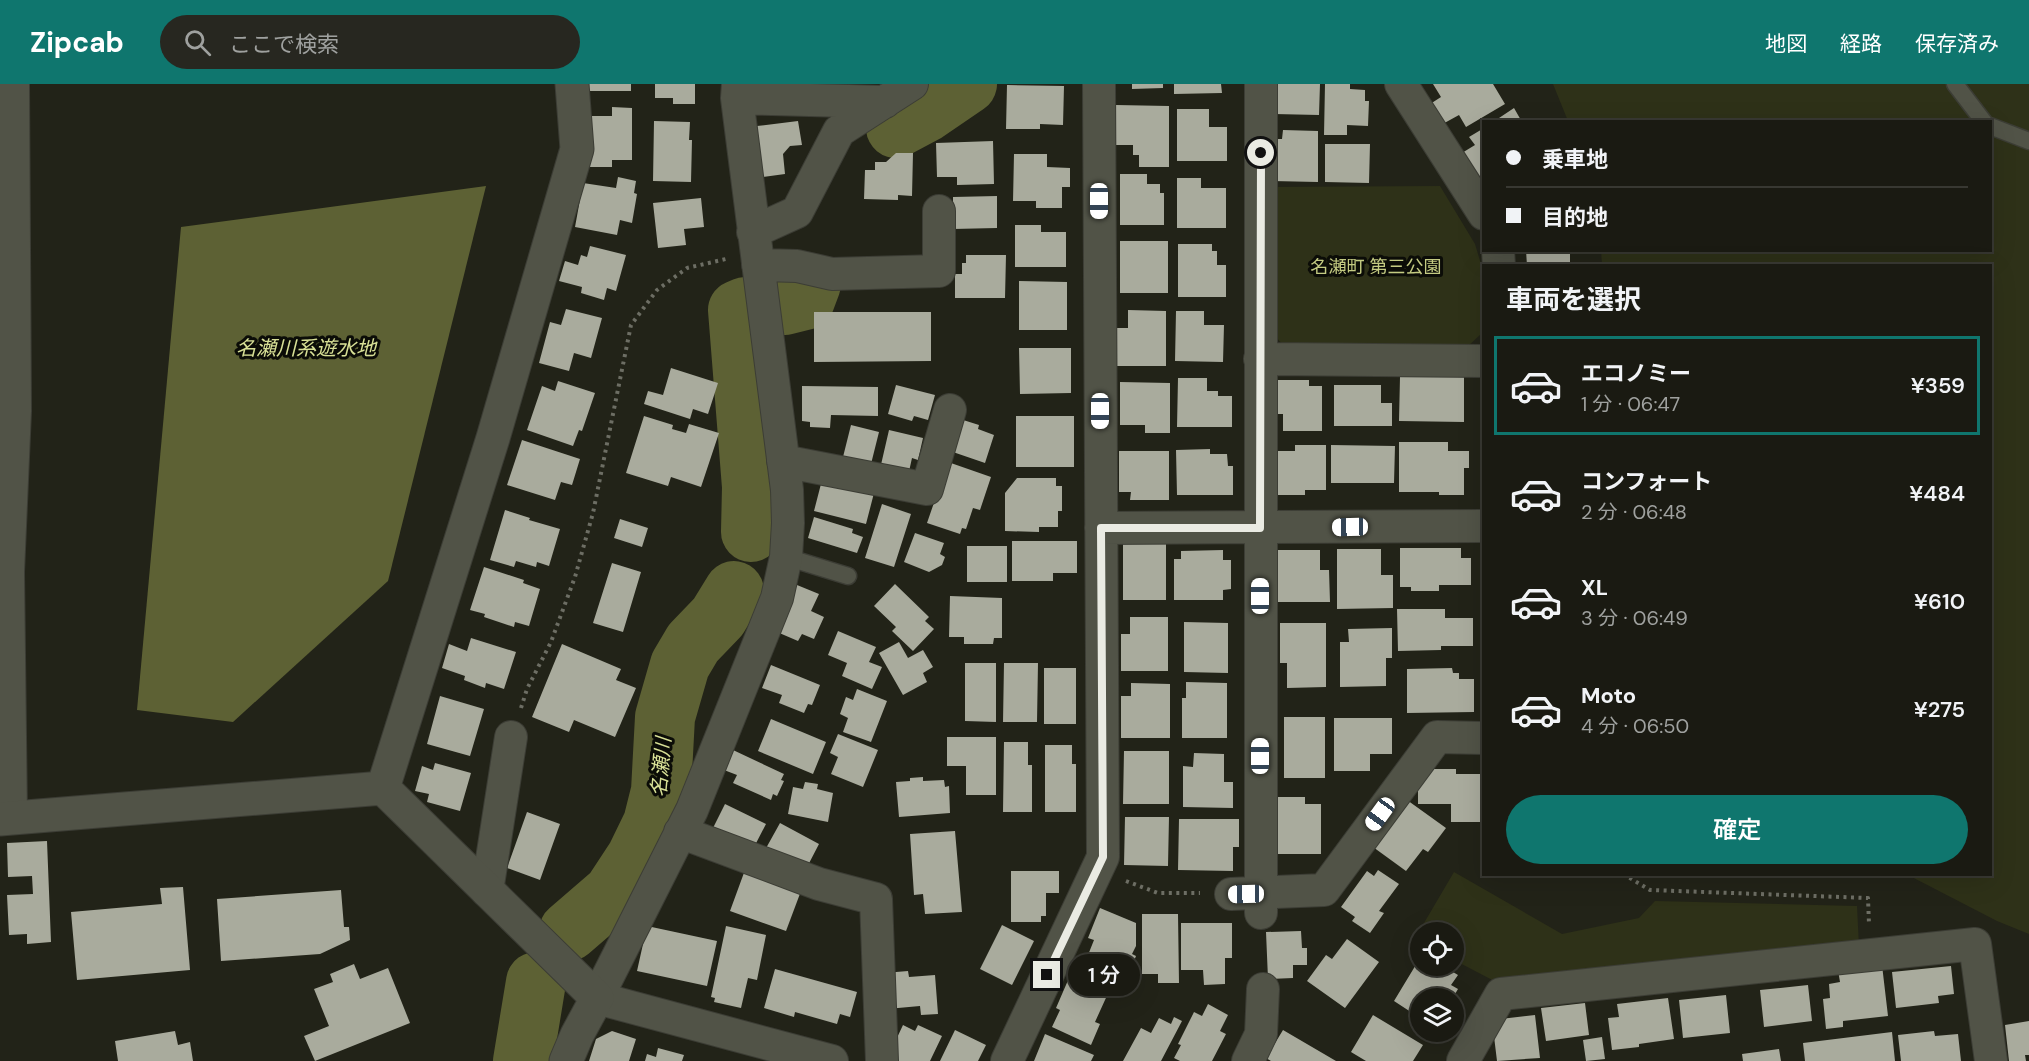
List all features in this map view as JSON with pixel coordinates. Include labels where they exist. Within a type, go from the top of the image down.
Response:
[{"type":"street","points":[[13,84],[7,244],[4,572],[6,819],[383,788],[597,998],[832,1061]]},
{"type":"street","points":[[383,788],[493,438],[577,149],[572,84]]},
{"type":"street","points":[[756,250],[797,212],[839,131],[912,84]]},
{"type":"street","points":[[1007,1061],[1106,872],[1103,857],[1099,84]]},
{"type":"street","points":[[1261,84],[1260,528],[1251,900],[1324,890],[1437,737],[1482,738]]},
{"type":"street","points":[[1401,84],[1482,211]]},
{"type":"street","points":[[566,1061],[577,1035],[692,810],[777,597],[786,557],[787,490],[737,91],[885,102]]},
{"type":"street","points":[[756,250],[797,266],[832,274],[939,270],[939,211]]},
{"type":"street","points":[[1260,359],[1482,362]]},
{"type":"street","points":[[783,460],[927,489],[950,410]]},
{"type":"street","points":[[1101,528],[1482,526]]},
{"type":"street","points":[[487,891],[511,737]]},
{"type":"street","points":[[680,832],[819,884],[876,899],[882,1061]]},
{"type":"street","points":[[1463,1061],[1501,994],[1975,944],[1991,1061]]},
{"type":"street","points":[[1248,1061],[1261,1034],[1263,989]]},
{"type":"lane","points":[[1955,84],[1982,120]]},
{"type":"lane","points":[[1992,127],[2029,141]]},
{"type":"lane","points":[[786,557],[848,576]]},
{"type":"path","points":[[511,737],[527,689],[551,642],[575,577],[594,513],[631,325],[657,290],[687,268],[756,250]]},
{"type":"path","points":[[1106,872],[1158,893],[1251,900]]},
{"type":"path","points":[[1626,876],[1650,890],[1868,898],[1868,908]]},
{"type":"green space","points":[[1553,84],[2029,84],[2029,934],[1997,921],[1910,876],[1992,876],[1992,264],[1602,264],[1601,252],[1992,252],[1992,120],[1568,120]]},
{"type":"green space","name":"名瀬町 第三公園","points":[[1440,186],[1475,244],[1481,264],[1481,334],[1466,348],[1284,346],[1275,336],[1271,187]]},
{"type":"green space","points":[[1454,872],[1562,934],[1639,918],[1655,901],[1857,906],[1859,946],[1500,984],[1464,965],[1464,922],[1425,922]]},
{"type":"water","name":"名瀬川系遊水地","points":[[486,186],[388,581],[233,722],[137,710],[181,227]]},
{"type":"building","points":[[585,84],[631,84],[631,91],[585,91]]},
{"type":"building","points":[[655,84],[695,84],[695,104],[673,104],[673,98],[655,98]]},
{"type":"building","points":[[1132,84],[1163,84],[1163,88],[1132,89]]},
{"type":"building","points":[[1174,84],[1221,84],[1222,93],[1174,94]]},
{"type":"building","points":[[1274,84],[1320,84],[1319,115],[1274,114]]},
{"type":"building","points":[[1325,84],[1350,84],[1350,89],[1365,90],[1365,101],[1369,101],[1368,126],[1347,125],[1347,135],[1324,135]]},
{"type":"building","points":[[1433,84],[1493,84],[1505,104],[1466,127],[1459,115],[1439,126],[1427,106],[1441,97]]},
{"type":"building","points":[[1007,85],[1064,86],[1063,125],[1040,124],[1040,129],[1006,129]]},
{"type":"building","points":[[1116,105],[1169,106],[1169,167],[1139,167],[1139,155],[1133,155],[1133,145],[1116,145]]},
{"type":"building","points":[[612,107],[632,108],[632,160],[612,160],[612,167],[587,167],[588,116],[612,116]]},
{"type":"building","points":[[1514,108],[1521,120],[1496,120]]},
{"type":"building","points":[[1177,109],[1209,109],[1209,127],[1227,127],[1227,161],[1177,161]]},
{"type":"building","points":[[654,121],[690,122],[691,182],[653,181]]},
{"type":"building","points":[[798,121],[802,145],[790,146],[783,154],[785,174],[763,177],[757,126]]},
{"type":"building","points":[[1482,129],[1482,182],[1476,186],[1457,156],[1475,145],[1469,137]]},
{"type":"building","points":[[1283,130],[1318,131],[1318,182],[1272,181],[1272,139],[1282,139]]},
{"type":"building","points":[[993,141],[994,184],[957,185],[957,177],[937,177],[936,143]]},
{"type":"building","points":[[1325,144],[1370,144],[1369,183],[1325,182]]},
{"type":"building","points":[[896,153],[913,153],[912,196],[898,195],[898,200],[864,199],[865,170],[875,170],[875,162],[886,162]]},
{"type":"building","points":[[1014,154],[1047,154],[1047,167],[1070,168],[1070,187],[1062,187],[1062,208],[1036,208],[1036,201],[1013,201]]},
{"type":"building","points":[[1120,174],[1147,174],[1147,184],[1160,184],[1160,193],[1164,193],[1164,225],[1120,225]]},
{"type":"building","points":[[618,177],[636,181],[634,193],[637,194],[632,223],[620,220],[617,235],[575,227],[583,183],[616,188]]},
{"type":"building","points":[[1177,178],[1201,178],[1201,188],[1226,188],[1226,228],[1177,228]]},
{"type":"building","points":[[997,196],[997,228],[953,229],[953,197]]},
{"type":"building","points":[[701,198],[704,227],[684,229],[686,245],[658,248],[653,203]]},
{"type":"building","points":[[1015,225],[1041,225],[1041,232],[1066,232],[1066,267],[1015,267]]},
{"type":"building","points":[[1120,241],[1168,241],[1168,293],[1120,293]]},
{"type":"building","points":[[1178,244],[1212,244],[1212,251],[1217,251],[1217,265],[1226,265],[1226,297],[1178,297]]},
{"type":"building","points":[[590,246],[626,255],[616,291],[607,288],[604,300],[581,293],[582,287],[559,281],[565,261],[578,265],[581,255],[587,257]]},
{"type":"building","points":[[1526,252],[1570,252],[1570,264],[1527,264]]},
{"type":"building","points":[[966,255],[1006,255],[1005,298],[955,298],[955,274],[962,274],[962,263],[966,263]]},
{"type":"building","points":[[1019,281],[1067,282],[1067,330],[1019,330]]},
{"type":"building","points":[[566,309],[602,318],[591,358],[574,353],[569,371],[539,363],[550,322],[561,325]]},
{"type":"building","points":[[1128,310],[1166,311],[1166,366],[1113,366],[1114,328],[1128,328]]},
{"type":"building","points":[[1176,311],[1204,311],[1204,325],[1224,325],[1223,362],[1175,361]]},
{"type":"building","points":[[814,312],[931,312],[931,361],[814,362]]},
{"type":"building","points":[[1019,348],[1071,348],[1071,393],[1020,394]]},
{"type":"building","points":[[671,368],[718,383],[708,414],[693,409],[690,419],[644,404],[648,391],[663,395]]},
{"type":"building","points":[[1400,377],[1464,377],[1464,422],[1399,421]]},
{"type":"building","points":[[1178,378],[1207,378],[1207,391],[1218,391],[1218,396],[1232,396],[1232,427],[1177,427]]},
{"type":"building","points":[[1270,380],[1309,380],[1309,386],[1322,386],[1322,431],[1283,431],[1283,414],[1270,414]]},
{"type":"building","points":[[558,381],[595,393],[582,431],[579,430],[573,446],[527,430],[542,386],[555,391]]},
{"type":"building","points":[[1120,382],[1170,383],[1170,433],[1145,433],[1145,425],[1120,425]]},
{"type":"building","points":[[896,385],[935,395],[928,420],[914,416],[912,421],[888,414]]},
{"type":"building","points":[[1334,385],[1381,385],[1381,403],[1392,403],[1392,426],[1334,426]]},
{"type":"building","points":[[802,386],[878,387],[878,416],[831,415],[830,428],[810,427],[810,422],[802,421]]},
{"type":"building","points":[[644,416],[673,425],[672,429],[686,433],[689,424],[719,433],[701,487],[671,477],[668,486],[626,473]]},
{"type":"building","points":[[1016,416],[1074,416],[1074,467],[1016,467]]},
{"type":"building","points":[[960,419],[979,425],[978,429],[994,435],[985,463],[950,451]]},
{"type":"building","points":[[851,425],[879,432],[869,472],[841,465]]},
{"type":"building","points":[[889,430],[923,438],[918,460],[912,458],[908,476],[880,469]]},
{"type":"building","points":[[522,440],[580,459],[572,485],[561,482],[555,500],[507,485]]},
{"type":"building","points":[[1399,442],[1448,442],[1448,451],[1469,451],[1469,468],[1464,468],[1464,495],[1439,495],[1439,492],[1399,492]]},
{"type":"building","points":[[1295,445],[1326,445],[1326,490],[1305,490],[1305,495],[1266,495],[1266,451],[1295,451]]},
{"type":"building","points":[[1331,445],[1395,446],[1394,483],[1331,483]]},
{"type":"building","points":[[1210,449],[1210,454],[1227,454],[1228,466],[1233,466],[1233,495],[1177,495],[1176,450]]},
{"type":"building","points":[[1119,451],[1169,451],[1169,500],[1130,500],[1131,492],[1119,492]]},
{"type":"building","points":[[948,462],[991,477],[980,510],[973,508],[966,529],[962,528],[960,534],[927,523]]},
{"type":"building","points":[[1017,478],[1056,478],[1056,486],[1062,486],[1062,511],[1058,511],[1058,527],[1039,527],[1039,532],[1005,531],[1005,493]]},
{"type":"building","points":[[822,480],[874,493],[866,524],[814,511]]},
{"type":"building","points":[[882,504],[911,514],[894,567],[865,558]]},
{"type":"building","points":[[505,510],[560,529],[549,566],[537,562],[536,567],[516,561],[514,567],[490,560]]},
{"type":"building","points":[[814,517],[853,529],[852,533],[863,537],[857,553],[808,538]]},
{"type":"building","points":[[620,519],[648,528],[642,547],[614,538]]},
{"type":"building","points":[[915,533],[944,543],[940,554],[945,557],[942,565],[929,572],[904,562]]},
{"type":"building","points":[[1012,541],[1077,541],[1077,573],[1053,573],[1053,581],[1012,581]]},
{"type":"building","points":[[1123,544],[1166,544],[1166,600],[1123,600]]},
{"type":"building","points":[[967,546],[1007,546],[1007,582],[967,582]]},
{"type":"building","points":[[1400,548],[1461,548],[1461,558],[1471,558],[1471,585],[1439,585],[1439,591],[1411,591],[1411,587],[1400,587]]},
{"type":"building","points":[[1337,549],[1381,549],[1381,575],[1393,575],[1393,608],[1337,609]]},
{"type":"building","points":[[1223,550],[1223,560],[1231,560],[1231,589],[1223,590],[1223,600],[1174,600],[1174,559],[1181,559],[1181,551]]},
{"type":"building","points":[[1277,550],[1320,550],[1320,570],[1329,570],[1330,602],[1277,602]]},
{"type":"building","points":[[612,563],[641,572],[623,632],[593,623]]},
{"type":"building","points":[[484,567],[524,580],[523,583],[540,589],[529,626],[515,622],[514,627],[470,610]]},
{"type":"building","points":[[895,584],[929,617],[925,621],[934,629],[913,651],[892,631],[896,627],[874,606]]},
{"type":"building","points":[[797,585],[819,594],[811,611],[824,617],[814,639],[802,634],[798,641],[777,632]]},
{"type":"building","points":[[950,596],[1002,598],[1002,638],[994,638],[993,644],[964,644],[964,637],[949,637]]},
{"type":"building","points":[[1397,609],[1445,609],[1445,618],[1473,618],[1473,646],[1441,646],[1441,650],[1398,651]]},
{"type":"building","points":[[1130,617],[1168,617],[1168,671],[1121,671],[1121,634],[1130,634]]},
{"type":"building","points":[[1184,622],[1228,623],[1228,673],[1184,672]]},
{"type":"building","points":[[1280,623],[1326,623],[1326,687],[1287,688],[1287,663],[1280,663]]},
{"type":"building","points":[[1392,628],[1392,658],[1386,658],[1386,686],[1340,687],[1340,642],[1349,642],[1348,629]]},
{"type":"building","points":[[838,631],[876,647],[869,662],[882,667],[872,689],[842,676],[847,663],[828,655]]},
{"type":"building","points":[[471,638],[516,652],[504,689],[486,683],[485,688],[464,680],[465,676],[442,668],[449,644],[467,651]]},
{"type":"building","points":[[899,642],[908,658],[923,650],[933,667],[923,673],[927,682],[903,695],[879,653]]},
{"type":"building","points":[[562,644],[621,669],[616,680],[636,688],[615,737],[574,720],[569,732],[532,717]]},
{"type":"building","points":[[965,663],[996,663],[996,722],[965,721]]},
{"type":"building","points":[[1004,663],[1038,663],[1037,722],[1003,722]]},
{"type":"building","points":[[771,665],[820,685],[812,705],[808,704],[804,713],[779,703],[782,695],[762,688]]},
{"type":"building","points":[[1044,668],[1076,668],[1076,724],[1044,724]]},
{"type":"building","points":[[1452,668],[1453,673],[1459,673],[1459,679],[1474,679],[1474,712],[1407,713],[1407,669]]},
{"type":"building","points":[[1186,682],[1227,683],[1227,738],[1182,738],[1182,698],[1186,698]]},
{"type":"building","points":[[1131,683],[1170,684],[1170,738],[1121,738],[1121,696],[1131,696]]},
{"type":"building","points":[[857,689],[887,701],[871,742],[843,732],[848,718],[840,714],[846,697],[853,700]]},
{"type":"building","points":[[440,696],[484,709],[470,756],[427,744]]},
{"type":"building","points":[[1284,717],[1325,717],[1325,778],[1284,778]]},
{"type":"building","points":[[1334,718],[1392,718],[1392,754],[1370,754],[1370,771],[1334,771]]},
{"type":"building","points":[[771,719],[826,742],[813,774],[758,751]]},
{"type":"building","points":[[838,734],[878,750],[863,787],[831,774],[838,757],[830,753]]},
{"type":"building","points":[[947,737],[996,737],[996,795],[966,795],[966,766],[947,766]]},
{"type":"building","points":[[1004,742],[1028,742],[1028,765],[1032,765],[1032,812],[1003,812]]},
{"type":"building","points":[[1045,745],[1072,745],[1072,764],[1076,764],[1076,812],[1045,812]]},
{"type":"building","points":[[733,750],[784,774],[781,780],[784,781],[777,796],[773,794],[771,800],[733,783],[737,775],[724,770]]},
{"type":"building","points":[[1124,751],[1169,751],[1169,804],[1123,804]]},
{"type":"building","points":[[1194,753],[1224,754],[1224,782],[1233,782],[1233,808],[1183,807],[1183,766],[1193,767]]},
{"type":"building","points":[[435,763],[471,773],[460,811],[427,802],[429,794],[415,791],[422,766],[433,770]]},
{"type":"building","points":[[1418,769],[1456,769],[1456,774],[1480,774],[1481,822],[1451,822],[1451,804],[1418,804]]},
{"type":"building","points":[[923,777],[923,781],[944,780],[945,787],[949,786],[950,813],[899,817],[896,782]]},
{"type":"building","points":[[805,782],[818,784],[817,789],[833,793],[828,822],[788,814],[793,787],[803,789]]},
{"type":"building","points":[[1273,797],[1305,797],[1305,804],[1321,804],[1321,854],[1273,854]]},
{"type":"building","points":[[1407,800],[1446,828],[1428,852],[1423,849],[1406,871],[1373,847]]},
{"type":"building","points":[[725,804],[766,824],[752,851],[710,834]]},
{"type":"building","points":[[527,812],[560,824],[540,880],[507,868]]},
{"type":"building","points":[[1125,817],[1169,817],[1168,866],[1124,865]]},
{"type":"building","points":[[1179,819],[1239,819],[1239,847],[1233,847],[1233,871],[1178,870]]},
{"type":"building","points":[[780,823],[819,844],[805,871],[765,850]]},
{"type":"building","points":[[955,831],[962,912],[925,914],[923,894],[914,895],[910,834]]},
{"type":"building","points":[[47,841],[51,942],[27,944],[27,934],[9,935],[7,895],[33,894],[32,876],[8,877],[7,843]]},
{"type":"building","points":[[745,870],[801,891],[786,931],[730,911]]},
{"type":"building","points":[[1378,870],[1399,884],[1379,911],[1384,913],[1370,933],[1352,921],[1355,917],[1341,907],[1367,871],[1374,876]]},
{"type":"building","points":[[1011,871],[1059,871],[1059,893],[1046,893],[1046,916],[1041,916],[1041,922],[1011,922]]},
{"type":"building","points":[[183,887],[190,970],[77,980],[71,912],[162,904],[160,888]]},
{"type":"building","points":[[341,890],[344,927],[349,927],[350,940],[320,954],[221,961],[217,899]]},
{"type":"building","points":[[1100,908],[1136,923],[1136,946],[1132,954],[1136,956],[1126,981],[1084,965],[1094,940],[1088,938]]},
{"type":"building","points":[[1142,914],[1178,914],[1179,983],[1158,983],[1158,974],[1142,974]]},
{"type":"building","points":[[1181,923],[1232,923],[1232,958],[1225,958],[1225,984],[1204,985],[1203,970],[1181,970]]},
{"type":"building","points":[[1002,925],[1034,941],[1012,985],[980,969]]},
{"type":"building","points":[[647,926],[717,941],[707,986],[637,971]]},
{"type":"building","points":[[726,926],[766,935],[757,980],[748,978],[741,1008],[714,1002],[715,998],[711,997]]},
{"type":"building","points":[[1301,931],[1302,948],[1307,948],[1307,965],[1293,965],[1293,978],[1268,979],[1266,932]]},
{"type":"building","points":[[1347,939],[1379,962],[1345,1008],[1307,981],[1326,955],[1332,959]]},
{"type":"building","points":[[354,964],[360,979],[388,968],[410,1023],[315,1061],[304,1036],[329,1026],[314,989],[333,982],[330,974]]},
{"type":"building","points":[[1882,965],[1888,1016],[1843,1021],[1843,1027],[1826,1029],[1823,999],[1830,998],[1829,984],[1840,982],[1838,970]]},
{"type":"building","points":[[1951,966],[1954,994],[1938,996],[1939,1003],[1896,1008],[1892,972]]},
{"type":"building","points":[[775,969],[857,992],[850,1017],[840,1014],[837,1024],[795,1012],[794,1017],[764,1008]]},
{"type":"building","points":[[908,971],[909,977],[935,975],[938,1014],[921,1015],[920,1006],[887,1009],[884,973]]},
{"type":"building","points":[[1410,975],[1457,976],[1451,985],[1456,988],[1410,988],[1410,1011],[1394,1001]]},
{"type":"building","points":[[1082,977],[1110,989],[1095,1022],[1100,1024],[1091,1045],[1052,1027],[1060,1010],[1056,1008],[1069,978],[1079,983]]},
{"type":"building","points":[[1808,985],[1812,1021],[1764,1027],[1760,990]]},
{"type":"building","points":[[1726,995],[1730,1033],[1683,1038],[1679,1000]]},
{"type":"building","points":[[1668,998],[1674,1039],[1612,1050],[1608,1018],[1619,1017],[1617,1004]]},
{"type":"building","points":[[1585,1003],[1589,1035],[1546,1041],[1541,1008]]},
{"type":"building","points":[[1208,1004],[1228,1015],[1220,1031],[1226,1034],[1212,1061],[1180,1061],[1174,1058],[1181,1045],[1178,1044],[1194,1012],[1202,1016]]},
{"type":"building","points":[[1373,1015],[1410,1037],[1410,1042],[1423,1045],[1413,1061],[1366,1061],[1351,1052]]},
{"type":"building","points":[[1535,1015],[1540,1058],[1497,1061],[1492,1020]]},
{"type":"building","points":[[1174,1017],[1182,1021],[1161,1061],[1123,1061],[1141,1028],[1151,1033],[1159,1018],[1171,1024]]},
{"type":"building","points":[[2029,1021],[2029,1055],[2025,1055],[2026,1061],[2009,1061],[2005,1025]]},
{"type":"building","points":[[903,1025],[915,1031],[918,1025],[942,1036],[930,1061],[891,1061],[887,1059]]},
{"type":"building","points":[[955,1030],[986,1045],[978,1061],[940,1061]]},
{"type":"building","points":[[1283,1030],[1336,1061],[1271,1061],[1266,1058]]},
{"type":"building","points":[[175,1031],[178,1045],[190,1042],[193,1061],[118,1061],[115,1041]]},
{"type":"building","points":[[612,1031],[636,1039],[629,1061],[589,1061],[596,1039]]},
{"type":"building","points":[[1934,1031],[1935,1036],[1958,1034],[1961,1061],[1901,1061],[1898,1035]]},
{"type":"building","points":[[1892,1032],[1895,1061],[1805,1061],[1803,1043]]},
{"type":"building","points":[[1045,1034],[1094,1055],[1091,1061],[1034,1061]]},
{"type":"building","points":[[1602,1037],[1605,1059],[1586,1061],[1583,1040]]},
{"type":"building","points":[[658,1048],[684,1055],[682,1061],[645,1061],[647,1054],[656,1057]]},
{"type":"building","points":[[1779,1049],[1781,1061],[1743,1061],[1742,1054]]},
{"type":"waterway","name":"名瀬川","points":[[896,128],[926,112],[967,84]]},
{"type":"waterway","name":"名瀬川","points":[[785,305],[805,300],[811,284]]},
{"type":"waterway","name":"名瀬川","points":[[745,307],[738,310],[752,487],[751,532]]},
{"type":"waterway","name":"名瀬川","points":[[569,931],[613,893],[636,858],[653,823],[661,791],[665,717],[680,665],[693,643],[718,617],[734,591]]},
{"type":"waterway","name":"名瀬川","points":[[523,1061],[536,982]]},
{"type":"route","points":[[1047,975],[1103,857],[1101,528],[1260,528],[1261,153]]}]
